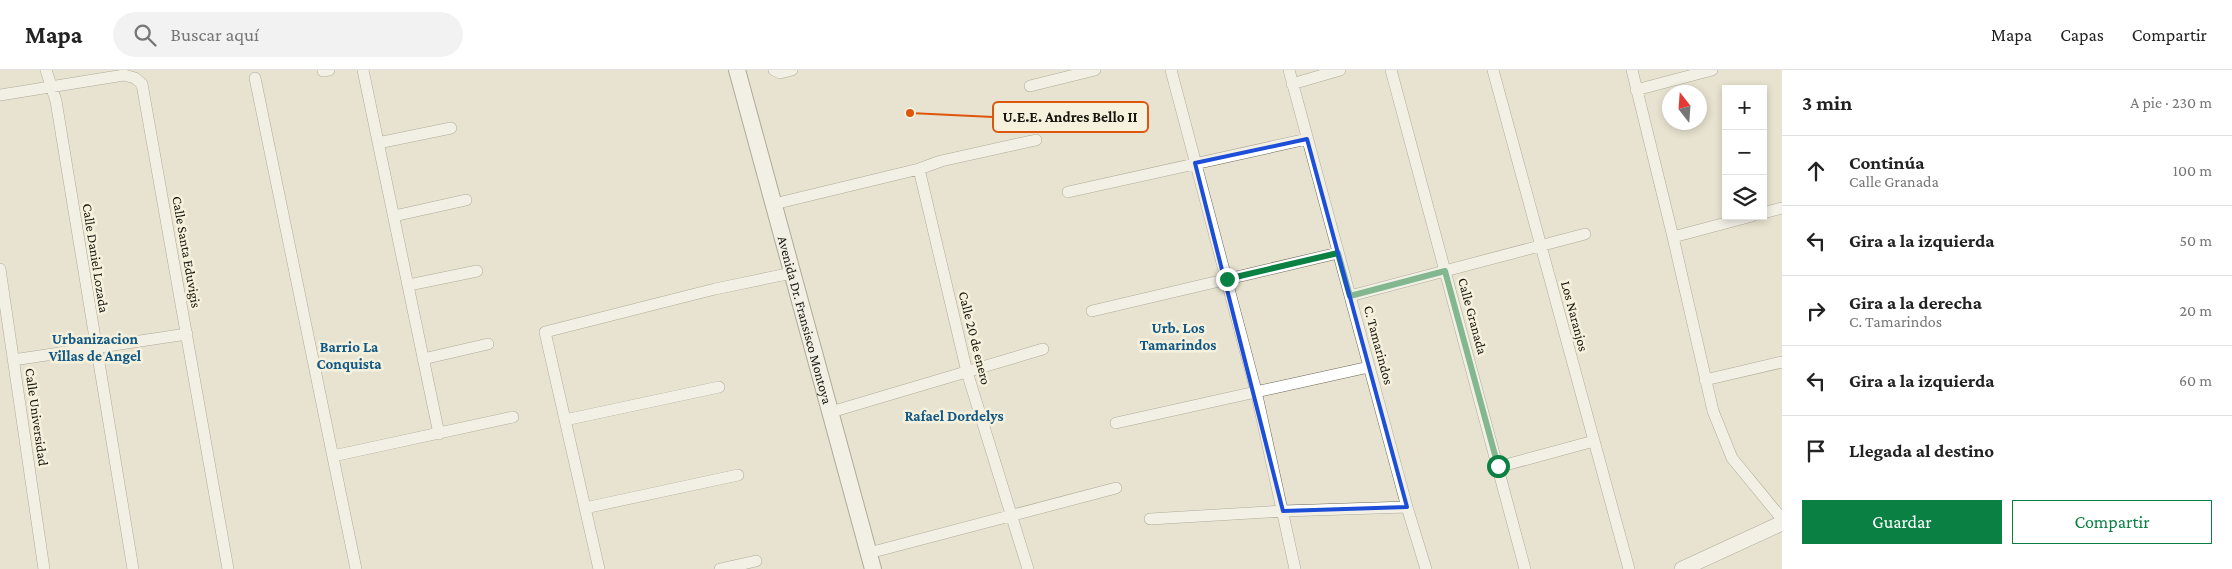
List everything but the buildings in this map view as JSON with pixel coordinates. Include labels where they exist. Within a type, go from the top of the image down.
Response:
[{"type":"main road","name":"Avenida Dr. Fransisco Montoya","points":[[737,70],[871,561]]},
{"type":"street","name":"Calle Daniel Lozada","points":[[46,70],[56,101],[95,348],[133,569]]},
{"type":"street","points":[[363,70],[439,434]]},
{"type":"street","points":[[774,70],[780,73],[792,70]]},
{"type":"street","points":[[1030,86],[1095,70]]},
{"type":"street","points":[[1171,70],[1256,392],[1284,511],[1295,569]]},
{"type":"street","name":"C. Tamarindos","points":[[1289,70],[1426,569]]},
{"type":"street","points":[[1292,84],[1340,70]]},
{"type":"street","name":"Calle Granada","points":[[1391,70],[1525,569]]},
{"type":"street","name":"Los Naranjos","points":[[1493,70],[1629,569]]},
{"type":"street","points":[[1632,70],[1713,411],[1732,458],[1782,519]]},
{"type":"street","points":[[1636,90],[1712,70]]},
{"type":"street","name":"Calle Santa Eduvigis","points":[[0,95],[124,75],[135,78],[142,84],[228,569]]},
{"type":"street","points":[[254,78],[356,569]]},
{"type":"street","points":[[378,143],[451,128]]},
{"type":"street","points":[[1068,192],[1307,139]]},
{"type":"street","points":[[774,204],[919,169],[941,161],[1036,140]]},
{"type":"street","name":"Calle 20 de enero","points":[[919,169],[967,372],[1028,569]]},
{"type":"street","points":[[394,216],[466,200]]},
{"type":"street","points":[[1767,212],[1782,208]]},
{"type":"street","points":[[1673,237],[1737,220]]},
{"type":"street","points":[[1350,296],[1585,234]]},
{"type":"street","points":[[1092,311],[1338,253]]},
{"type":"street","name":"Calle Universidad","points":[[0,269],[44,569]]},
{"type":"street","points":[[409,285],[477,271]]},
{"type":"street","points":[[599,569],[545,332],[715,289],[792,273]]},
{"type":"street","points":[[13,360],[187,334]]},
{"type":"street","points":[[423,359],[488,344]]},
{"type":"street","points":[[831,412],[1044,349]]},
{"type":"street","points":[[1705,380],[1782,362]]},
{"type":"street","points":[[1116,423],[1369,367]]},
{"type":"street","points":[[565,420],[719,387]]},
{"type":"street","points":[[333,456],[513,417]]},
{"type":"street","points":[[1498,466],[1594,441]]},
{"type":"street","points":[[586,508],[738,476]]},
{"type":"street","points":[[871,561],[1013,517],[1116,488]]},
{"type":"street","points":[[1150,519],[1284,511],[1408,507]]},
{"type":"street","points":[[1682,569],[1782,523]]},
{"type":"street","points":[[720,569],[756,561]]},
{"type":"highlighted area","points":[[1307,139],[1407,507],[1283,511],[1195,163]]},
{"type":"place","name":"U.E.E. Andres Bello II","points":[[910,113]]},
{"type":"district","name":"Urb. Los Tamarindos","points":[[1178,336]]},
{"type":"district","name":"Urbanizacion Villas de Angel","points":[[95,348]]},
{"type":"district","name":"Barrio La Conquista","points":[[349,356]]},
{"type":"district","name":"Rafael Dordelys","points":[[954,416]]},
{"type":"route","points":[[1227,279],[1338,253],[1350,296],[1445,271],[1498,466]]}]
